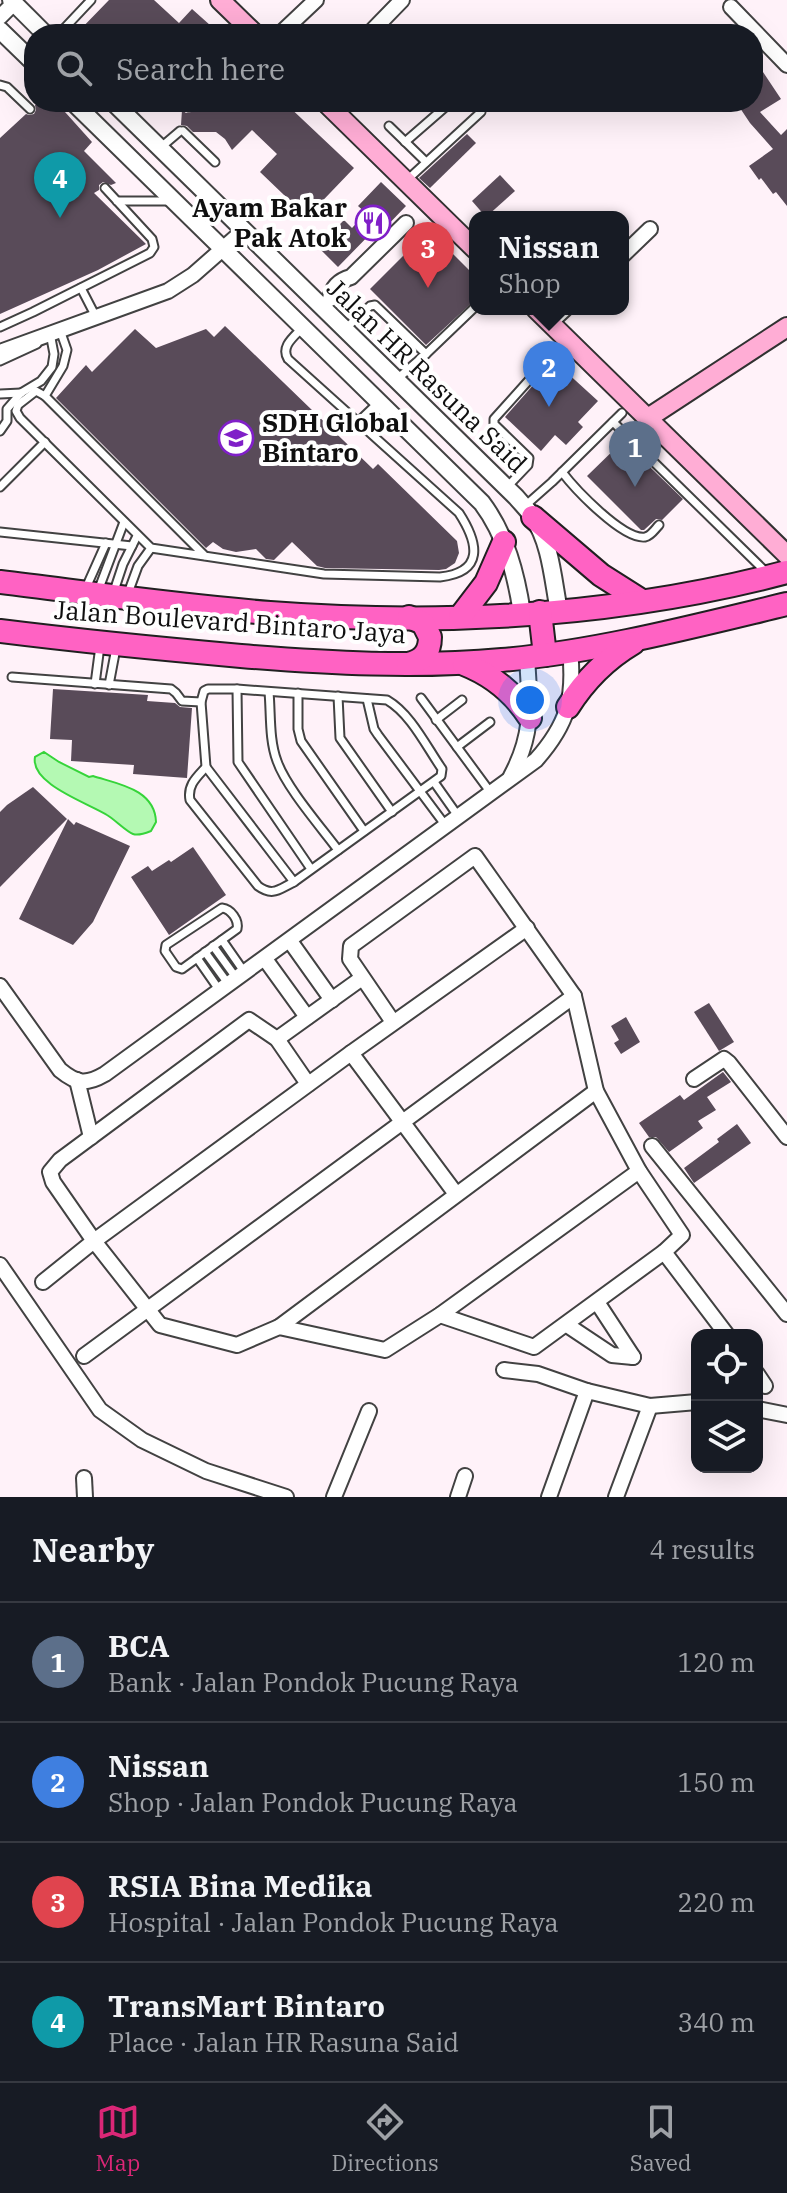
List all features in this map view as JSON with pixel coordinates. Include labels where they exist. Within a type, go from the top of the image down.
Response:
[{"type":"main road","points":[[220,0],[245,24]]},
{"type":"main road","points":[[335,112],[469,243]]},
{"type":"main road","points":[[542,315],[784,552]]},
{"type":"main road","points":[[648,418],[787,327]]},
{"type":"main road","points":[[529,512],[601,575],[642,601]]},
{"type":"main road","points":[[460,617],[486,583],[504,542]]},
{"type":"main road","name":"Jalan Boulevard Bintaro Jaya","points":[[0,582],[272,613],[460,617],[642,601],[778,574]]},
{"type":"main road","points":[[694,592],[684,602],[683,611],[688,619],[700,624]]},
{"type":"main road","name":"Jalan Boulevard Bintaro Jaya","points":[[0,631],[108,645],[321,662],[461,663],[570,651],[787,604]]},
{"type":"main road","points":[[536,656],[540,612]]},
{"type":"main road","points":[[408,664],[419,661],[427,653],[430,637],[423,623],[409,617]]},
{"type":"main road","points":[[568,707],[596,671],[620,651],[648,636]]},
{"type":"main road","points":[[461,663],[500,684],[530,718]]},
{"type":"street","points":[[291,24],[316,0]]},
{"type":"street","points":[[379,24],[402,0]]},
{"type":"street","points":[[0,17],[12,2],[35,24]]},
{"type":"street","points":[[731,7],[747,24]]},
{"type":"street","points":[[0,30],[24,53]]},
{"type":"street","points":[[763,40],[787,65]]},
{"type":"street","name":"Jalan HR Rasuna Said","points":[[83,112],[482,503],[540,612]]},
{"type":"street","name":"Jalan HR Rasuna Said","points":[[123,112],[243,231],[326,303],[345,329],[529,512],[539,529],[549,560],[540,612]]},
{"type":"street","points":[[326,303],[349,285],[351,277],[406,223]]},
{"type":"street","points":[[629,249],[650,229]]},
{"type":"street","points":[[0,352],[168,291],[193,275],[243,231]]},
{"type":"street","points":[[550,323],[559,315]]},
{"type":"street","points":[[385,408],[411,394]]},
{"type":"street","points":[[0,986],[60,1070],[77,1080],[93,1081],[105,1074],[536,760],[559,729],[568,707],[573,684],[570,651]]},
{"type":"street","points":[[509,780],[524,749],[536,656]]},
{"type":"street","points":[[393,1022],[350,959],[351,946],[475,856],[574,996],[596,1091],[639,1171],[682,1235],[664,1252],[534,1347],[440,1315]]},
{"type":"street","points":[[43,1282],[308,1084],[527,928]]},
{"type":"street","points":[[290,941],[332,1000]]},
{"type":"street","points":[[265,959],[307,1017]]},
{"type":"street","points":[[277,1039],[362,978]]},
{"type":"street","points":[[84,1356],[574,996]]},
{"type":"street","points":[[308,1084],[277,1039],[249,1020],[60,1160],[50,1172],[53,1182],[94,1241],[160,1325],[237,1345],[279,1327],[596,1091]]},
{"type":"street","points":[[351,1053],[456,1194]]},
{"type":"street","points":[[694,1079],[724,1059],[787,1137]]},
{"type":"street","points":[[77,1080],[91,1137]]},
{"type":"street","points":[[652,1146],[787,1314]]},
{"type":"street","points":[[279,1327],[385,1350],[440,1315],[639,1171]]},
{"type":"street","points":[[664,1252],[722,1329]]},
{"type":"street","points":[[0,1265],[100,1410],[142,1440],[206,1471],[286,1497]]},
{"type":"street","points":[[567,1325],[612,1355],[633,1357],[597,1302]]},
{"type":"street","points":[[504,1370],[538,1374],[587,1391],[650,1406],[691,1403]]},
{"type":"street","points":[[549,1497],[587,1391]]},
{"type":"street","points":[[616,1497],[650,1406]]},
{"type":"street","points":[[763,1410],[787,1415]]},
{"type":"street","points":[[334,1497],[369,1411]]},
{"type":"street","points":[[458,1497],[465,1476]]},
{"type":"street","points":[[84,1478],[85,1497]]},
{"type":"lane","points":[[68,24],[91,0]]},
{"type":"lane","points":[[0,85],[7,87],[24,103]]},
{"type":"lane","points":[[405,142],[440,112]]},
{"type":"lane","points":[[406,182],[481,112]]},
{"type":"lane","points":[[389,126],[426,162]]},
{"type":"lane","points":[[160,148],[182,131],[215,162]]},
{"type":"lane","points":[[0,327],[150,253],[154,247],[152,239],[105,188]]},
{"type":"lane","points":[[117,201],[175,201]]},
{"type":"lane","points":[[81,288],[96,317]]},
{"type":"lane","points":[[345,329],[375,305],[426,354]]},
{"type":"lane","points":[[396,380],[469,313]]},
{"type":"lane","points":[[205,556],[45,396],[36,391],[18,405],[16,411],[20,418],[151,548],[324,574],[440,577],[457,575],[472,562],[475,545],[459,513],[284,354],[285,348],[303,327]]},
{"type":"lane","points":[[0,361],[36,346],[51,333]]},
{"type":"lane","points":[[0,431],[7,421],[7,409],[21,393],[41,381],[52,367],[51,333]]},
{"type":"lane","points":[[45,396],[59,376],[67,350],[51,333]]},
{"type":"lane","points":[[507,487],[528,465],[529,458],[494,424],[494,419],[547,360]]},
{"type":"lane","points":[[0,394],[21,393]]},
{"type":"lane","points":[[358,422],[385,408]]},
{"type":"lane","points":[[529,512],[562,472],[622,413]]},
{"type":"lane","points":[[613,422],[778,574]]},
{"type":"lane","points":[[0,487],[45,442]]},
{"type":"lane","points":[[562,472],[607,518],[625,531],[643,537],[659,525]]},
{"type":"lane","points":[[105,595],[124,522]]},
{"type":"lane","points":[[0,532],[132,546]]},
{"type":"lane","points":[[105,595],[137,536]]},
{"type":"lane","points":[[105,595],[106,543]]},
{"type":"lane","points":[[105,595],[138,566],[151,548]]},
{"type":"lane","points":[[95,684],[108,645]]},
{"type":"lane","points":[[108,645],[109,685]]},
{"type":"lane","points":[[12,677],[171,689],[182,701],[201,702]]},
{"type":"lane","points":[[206,767],[190,786],[190,800],[258,886],[266,892],[274,892],[294,882],[441,776],[442,769],[400,711],[387,700],[206,689],[201,702],[206,767],[294,882]]},
{"type":"lane","points":[[237,689],[238,762],[311,869]]},
{"type":"lane","points":[[269,692],[276,761],[338,850]]},
{"type":"lane","points":[[298,693],[301,741],[364,831]]},
{"type":"lane","points":[[338,696],[340,738],[392,812]]},
{"type":"lane","points":[[421,698],[491,793]]},
{"type":"lane","points":[[367,699],[378,735],[421,791],[452,822]]},
{"type":"lane","points":[[436,720],[462,700]]},
{"type":"lane","points":[[457,747],[490,722]]},
{"type":"lane","points":[[434,782],[452,822]]},
{"type":"lane","points":[[224,908],[228,909],[238,925],[236,931],[222,940],[179,969],[165,949],[224,908]]},
{"type":"lane","points":[[222,940],[233,982]]},
{"type":"lane","points":[[213,946],[233,982]]},
{"type":"lane","points":[[205,952],[233,982]]},
{"type":"lane","points":[[197,958],[233,982]]},
{"type":"shaded area","points":[[44,752],[89,777],[124,785],[142,795],[154,811],[156,822],[151,831],[133,834],[107,815],[51,784],[36,767],[35,757]]},
{"type":"building","points":[[109,0],[154,0],[179,23],[192,9],[209,24],[86,24]]},
{"type":"building","points":[[763,72],[781,99],[763,110]]},
{"type":"building","points":[[65,112],[92,142],[84,151],[116,183],[103,182],[94,193],[146,244],[98,270],[0,314],[0,138],[26,114]]},
{"type":"building","points":[[182,112],[295,112],[354,168],[307,217],[260,172],[277,154],[252,130],[232,150],[216,132],[193,132],[181,125]]},
{"type":"building","points":[[743,112],[760,112],[781,135],[787,129],[787,206],[749,166],[773,149]]},
{"type":"building","points":[[467,134],[476,143],[430,188],[419,178]]},
{"type":"building","points":[[500,175],[515,191],[493,211],[481,211],[472,201]]},
{"type":"building","name":"Ayam Bakar Pak Atok","points":[[381,182],[406,206],[382,231],[378,226],[338,267],[318,247],[344,220],[352,228],[366,213],[358,206]]},
{"type":"building","points":[[429,230],[469,270],[469,306],[426,345],[370,289]]},
{"type":"building","points":[[225,326],[373,469],[378,464],[457,541],[459,553],[455,563],[439,570],[325,568],[317,566],[292,542],[274,560],[266,559],[256,549],[236,552],[223,549],[213,542],[206,548],[56,398],[86,365],[92,372],[135,329],[156,348],[206,329],[214,337]]},
{"type":"building","points":[[553,360],[598,401],[578,422],[583,427],[566,445],[555,435],[541,451],[505,417]]},
{"type":"building","points":[[623,441],[683,499],[662,520],[656,519],[644,530],[587,476]]},
{"type":"building","points":[[53,689],[148,695],[147,701],[192,708],[187,778],[133,774],[134,765],[71,761],[72,740],[50,739]]},
{"type":"building","points":[[33,787],[67,819],[0,887],[0,812]]},
{"type":"building","points":[[68,819],[74,825],[76,822],[130,846],[93,922],[73,945],[19,919]]},
{"type":"building","points":[[193,847],[226,895],[169,935],[131,877],[148,866],[152,871],[169,860],[171,862]]},
{"type":"building","points":[[709,1003],[734,1042],[719,1051],[694,1012]]},
{"type":"building","points":[[626,1017],[640,1042],[621,1054],[614,1043],[619,1040],[611,1026]]},
{"type":"building","points":[[723,1072],[731,1082],[707,1097],[716,1110],[698,1121],[703,1128],[669,1152],[656,1137],[649,1137],[639,1123],[680,1095],[684,1100]]},
{"type":"building","points":[[737,1124],[751,1143],[694,1183],[684,1168]]},
{"type":"place","name":"TransMart Bintaro","points":[[60,218]]},
{"type":"place","name":"Ayam Bakar Pak Atok","points":[[373,223]]},
{"type":"place","name":"RSIA Bina Medika","points":[[428,288]]},
{"type":"place","name":"Nissan","points":[[549,407]]},
{"type":"place","name":"SDH Global Bintaro","points":[[236,438]]},
{"type":"place","name":"BCA","points":[[635,487]]}]
